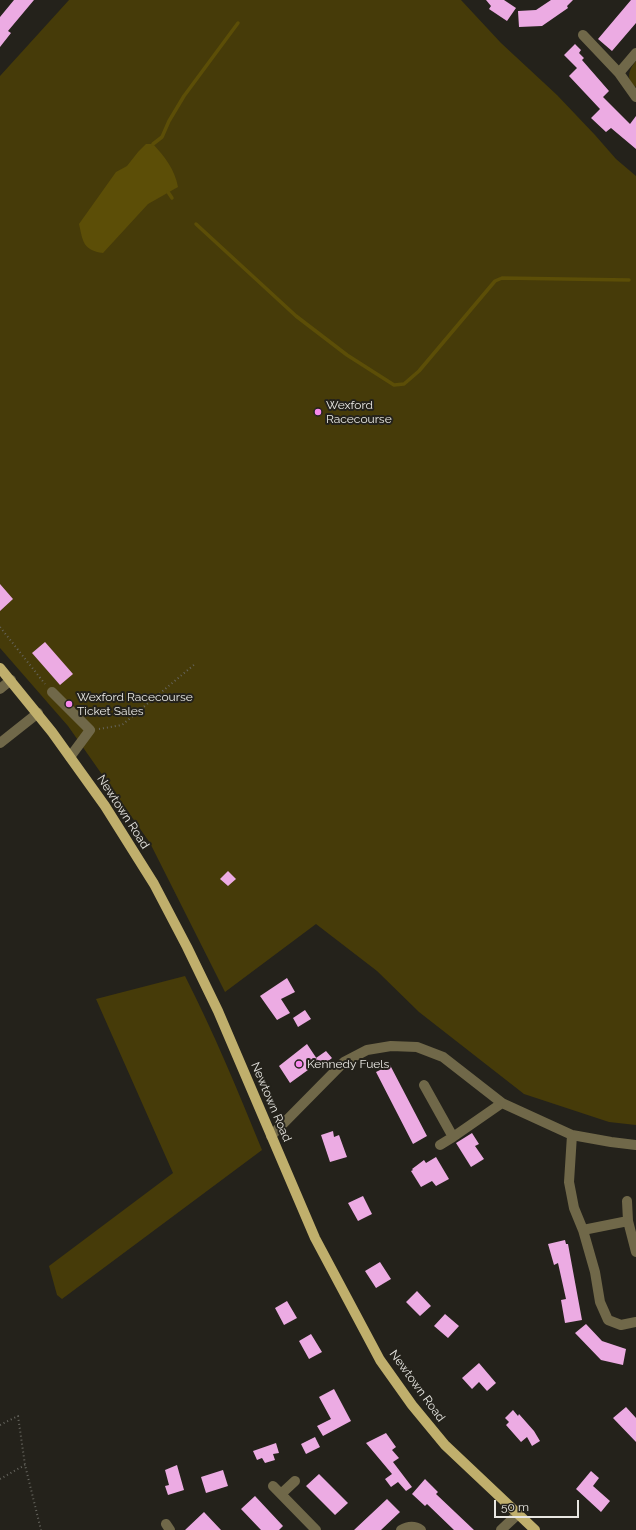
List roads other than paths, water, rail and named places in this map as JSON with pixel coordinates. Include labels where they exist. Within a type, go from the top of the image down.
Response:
[{"type":"main road","name":"Newtown Road","points":[[0,668],[38,714],[105,806],[154,884],[218,1011],[315,1238],[380,1360],[412,1405],[445,1445],[535,1530]]},
{"type":"street","points":[[583,35],[619,73],[636,97]]},
{"type":"street","points":[[619,73],[636,53]]},
{"type":"street","points":[[0,689],[11,680]]},
{"type":"street","points":[[52,692],[90,730],[70,757]]},
{"type":"street","points":[[0,743],[38,714]]},
{"type":"street","points":[[271,1136],[344,1062],[367,1050],[391,1046],[417,1047],[443,1057],[502,1103],[572,1135],[636,1145]]},
{"type":"street","points":[[424,1085],[453,1137]]},
{"type":"street","points":[[440,1145],[502,1103]]},
{"type":"street","points":[[572,1135],[569,1182],[574,1208],[583,1230],[595,1272],[600,1302],[608,1320],[621,1325],[636,1322]]},
{"type":"street","points":[[627,1201],[628,1221],[636,1252]]},
{"type":"street","points":[[583,1230],[628,1221]]},
{"type":"street","points":[[281,1494],[295,1481]]},
{"type":"street","points":[[273,1486],[316,1530]]},
{"type":"street","points":[[501,1530],[518,1514]]},
{"type":"street","points":[[401,1530],[412,1526],[421,1530]]},
{"type":"waterway","points":[[153,144],[162,137],[169,121],[184,96],[238,23]]},
{"type":"waterway","points":[[168,192],[172,198]]},
{"type":"waterway","points":[[196,224],[296,316],[347,355],[394,385],[404,384],[419,371],[495,281],[502,278],[629,280]]},
{"type":"place","name":"Wexford Racecourse","points":[[318,412]]},
{"type":"place","name":"Wexford Racecourse Ticket Sales","points":[[69,704]]},
{"type":"place","name":"Kennedy Fuels","points":[[299,1064]]}]
